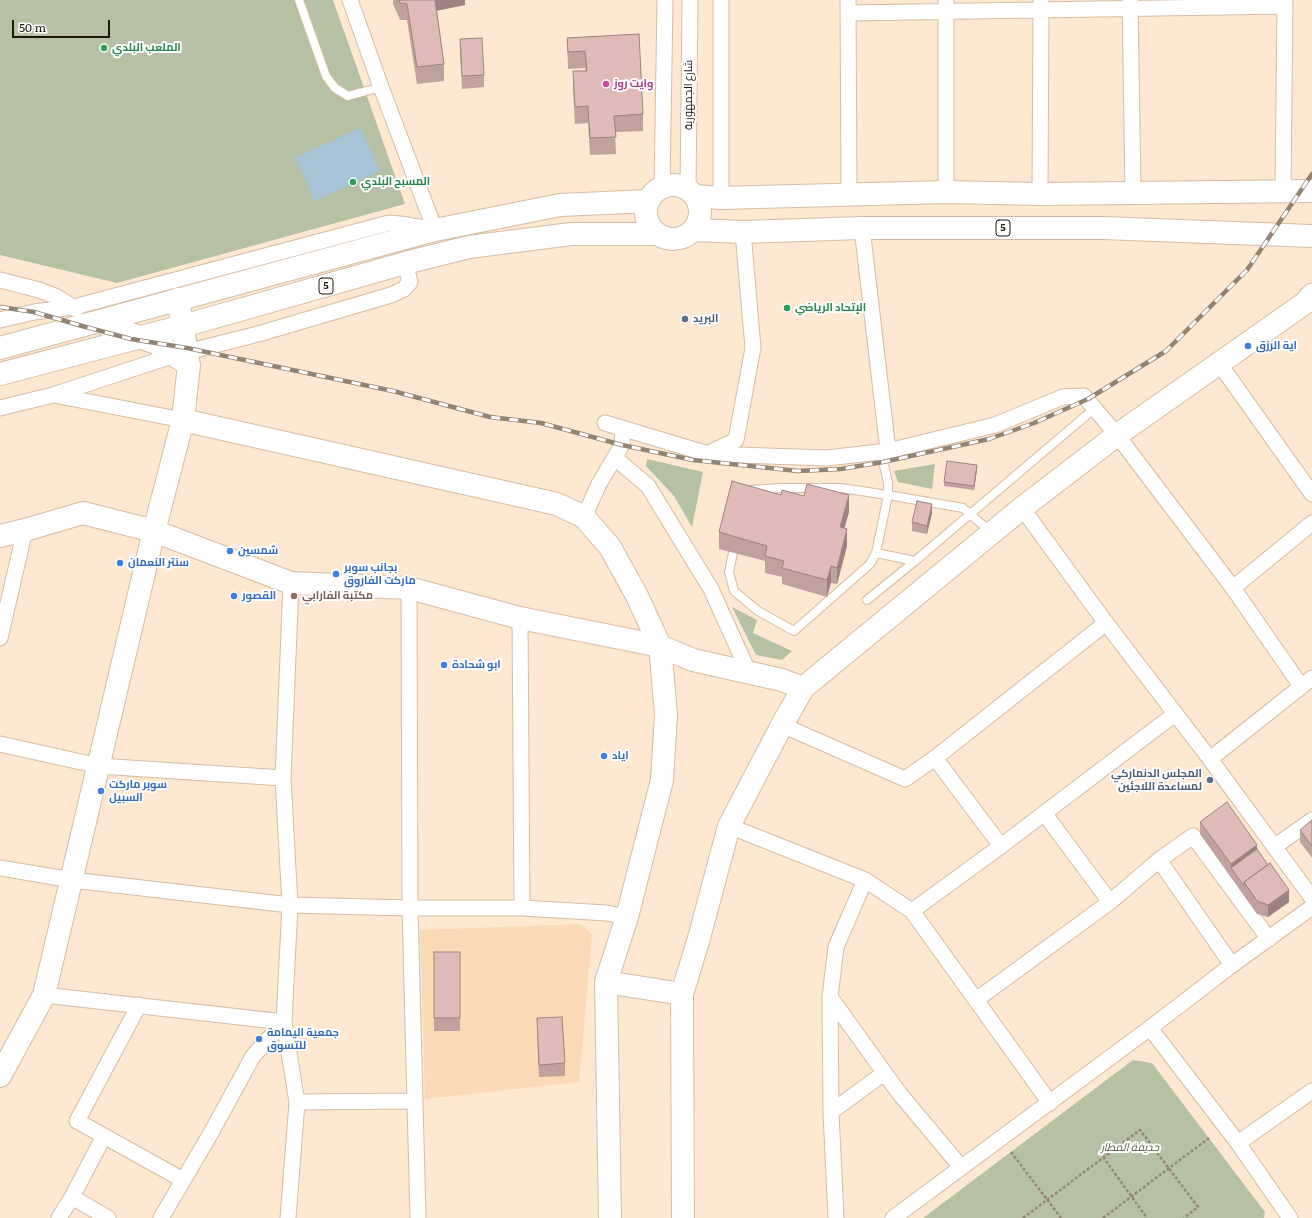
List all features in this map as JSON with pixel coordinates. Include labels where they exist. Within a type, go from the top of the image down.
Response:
[{"type":"street","points":[[350,0],[435,230]]},
{"type":"street","points":[[665,0],[655,195],[647,210],[647,219],[657,234],[664,238],[676,239],[687,236],[693,230],[700,217],[700,210],[692,193]]},
{"type":"street","name":"شارع الجمهورية","points":[[690,0],[692,193]]},
{"type":"street","points":[[721,0],[721,198]]},
{"type":"street","points":[[849,194],[848,7],[1285,3],[1283,192]]},
{"type":"street","points":[[1130,4],[1133,193]]},
{"type":"street","points":[[946,6],[946,192]]},
{"type":"street","points":[[1040,194],[1041,6]]},
{"type":"street","points":[[655,195],[671,185],[680,186],[692,193],[721,198],[946,192],[1040,194],[1312,191]]},
{"type":"street","name":"5","points":[[0,348],[435,230],[560,205],[655,195]]},
{"type":"street","points":[[0,320],[34,312],[74,307],[389,224],[400,224],[435,230]]},
{"type":"street","points":[[862,228],[885,452]]},
{"type":"street","name":"5","points":[[693,230],[743,232],[862,228],[1103,228],[1312,236]]},
{"type":"street","points":[[708,454],[736,440],[753,348],[743,232]]},
{"type":"street","name":"5","points":[[0,374],[183,326],[405,263],[469,248],[571,234],[657,234]]},
{"type":"street","points":[[0,408],[53,395],[391,295],[404,289],[410,282],[405,263]]},
{"type":"street","points":[[0,280],[39,290],[54,296],[98,322],[156,343],[184,357]]},
{"type":"street","points":[[0,1076],[44,994],[154,531],[183,420],[183,326],[178,299]]},
{"type":"street","points":[[683,1218],[682,994],[699,938],[728,826],[803,688],[935,581],[991,532],[1118,435],[1219,363],[1310,303]]},
{"type":"street","points":[[1219,363],[1312,494]]},
{"type":"street","points":[[53,395],[183,420],[557,504],[584,517],[610,547],[637,596],[660,646],[666,714],[662,780],[627,917],[606,982],[610,1218]]},
{"type":"street","points":[[605,423],[708,454],[827,458],[885,452],[994,426],[1063,397],[1084,396],[1118,435],[1233,588],[1307,682],[1210,759]]},
{"type":"street","points":[[584,517],[599,484],[622,445],[623,429]]},
{"type":"street","points":[[615,458],[648,486],[710,589],[749,673]]},
{"type":"street","points":[[1022,508],[1106,623],[1210,759],[1235,806],[1274,847],[1312,898]]},
{"type":"street","points":[[0,536],[83,513],[154,531],[291,583],[410,588],[520,618],[660,646],[694,660],[782,680],[803,688]]},
{"type":"street","points":[[1233,588],[1312,522]]},
{"type":"street","points":[[0,638],[25,530]]},
{"type":"street","points":[[288,1218],[297,1102],[284,1022],[290,905],[283,778],[291,583]]},
{"type":"street","points":[[410,588],[410,908],[418,1218]]},
{"type":"street","points":[[520,618],[522,908]]},
{"type":"street","points":[[782,725],[905,780],[1106,623]]},
{"type":"street","points":[[912,911],[1001,846],[1175,714]]},
{"type":"street","points":[[0,744],[99,766],[283,778]]},
{"type":"street","points":[[935,758],[1001,846]]},
{"type":"street","points":[[1044,813],[1110,902]]},
{"type":"street","points":[[1274,847],[1312,820]]},
{"type":"street","points":[[728,826],[865,880],[912,911],[1050,1103]]},
{"type":"street","points":[[976,1000],[1110,902],[1160,860],[1199,832],[1269,939]]},
{"type":"street","points":[[1160,860],[1232,965]]},
{"type":"street","points":[[0,868],[72,880],[290,905],[410,908],[522,908],[607,913],[627,917]]},
{"type":"street","points":[[836,1218],[831,1112],[830,997],[836,947],[865,880]]},
{"type":"street","points":[[893,1218],[1050,1103],[1232,965],[1312,907]]},
{"type":"street","points":[[606,982],[682,994]]},
{"type":"street","points":[[44,994],[284,1022]]},
{"type":"street","points":[[830,997],[899,1093],[961,1167]]},
{"type":"street","points":[[139,1006],[76,1121],[183,1180]]},
{"type":"street","points":[[161,1218],[211,1133],[253,1056],[284,1022]]},
{"type":"street","points":[[1150,1028],[1238,1142],[1290,1218]]},
{"type":"street","points":[[831,1112],[884,1073]]},
{"type":"street","points":[[1238,1142],[1312,1090]]},
{"type":"street","points":[[297,1102],[415,1101]]},
{"type":"street","points":[[59,1218],[104,1136]]},
{"type":"street","points":[[72,1196],[108,1218]]},
{"type":"lane","points":[[299,0],[326,76],[335,88],[348,96],[381,87]]},
{"type":"lane","points":[[867,600],[971,514],[1095,408]]},
{"type":"lane","points":[[733,553],[729,572],[734,591],[758,611],[794,631],[870,564],[876,553],[888,495],[885,452]]},
{"type":"lane","points":[[745,493],[759,489],[841,488],[888,495],[963,508],[991,532]]},
{"type":"lane","points":[[876,553],[915,561]]},
{"type":"path","points":[[1022,1218],[1140,1130],[1198,1208],[1184,1218]]},
{"type":"path","points":[[1103,1218],[1209,1138]]},
{"type":"path","points":[[1011,1152],[1061,1218]]},
{"type":"path","points":[[1103,1158],[1147,1218]]},
{"type":"shaded area","points":[[581,924],[592,935],[579,1082],[425,1099],[420,930]]},
{"type":"green space","points":[[0,0],[333,0],[405,204],[117,283],[0,255]]},
{"type":"green space","points":[[647,459],[703,472],[692,527],[674,496],[646,466]]},
{"type":"green space","points":[[935,464],[932,489],[898,482],[894,471]]},
{"type":"green space","points":[[732,607],[757,620],[753,633],[792,651],[782,660],[756,655]]},
{"type":"green space","name":"حديفة المطار","points":[[1133,1060],[1152,1063],[1265,1212],[1264,1218],[923,1218]]},
{"type":"water","points":[[360,128],[380,171],[315,201],[295,158]]},
{"type":"building","points":[[399,0],[435,0],[444,64],[417,67],[407,4],[400,3]]},
{"type":"building","points":[[639,34],[643,114],[614,116],[616,137],[590,138],[588,106],[575,107],[573,71],[587,71],[585,51],[568,52],[567,38]]},
{"type":"building","points":[[482,38],[484,75],[462,76],[460,39]]},
{"type":"building","points":[[947,461],[977,465],[974,486],[944,482]]},
{"type":"building","points":[[732,481],[781,495],[782,490],[804,496],[807,484],[849,495],[840,527],[847,529],[837,568],[831,566],[827,580],[782,568],[784,561],[765,556],[767,546],[719,532]]},
{"type":"building","points":[[917,501],[932,504],[927,526],[912,522]]},
{"type":"building","points":[[1227,802],[1257,845],[1231,864],[1200,822]]},
{"type":"building","points":[[1312,820],[1312,846],[1300,830]]},
{"type":"building","points":[[1257,849],[1268,865],[1244,882],[1244,886],[1231,868]]},
{"type":"building","points":[[1270,863],[1289,890],[1268,905],[1257,901],[1244,882]]},
{"type":"building","points":[[434,952],[460,952],[460,1018],[434,1018]]},
{"type":"building","points":[[562,1017],[565,1063],[539,1065],[537,1018]]},
{"type":"railway","points":[[0,307],[34,312],[131,339],[187,348],[393,391],[490,417],[541,423],[622,445],[693,460],[798,471],[841,469],[883,462],[989,439],[1034,423],[1088,399],[1166,351],[1247,270],[1312,174]]},
{"type":"place","name":"الملعب البلدي","points":[[104,48]]},
{"type":"place","name":"وايت روز","points":[[606,84]]},
{"type":"place","name":"المسبح البلدي","points":[[353,182]]},
{"type":"place","name":"الإتحاد الرياضي","points":[[787,308]]},
{"type":"place","name":"البريد","points":[[685,319]]},
{"type":"place","name":"اية الرزق","points":[[1248,346]]},
{"type":"place","name":"شمسين","points":[[230,551]]},
{"type":"place","name":"سنتر النعمان","points":[[120,563]]},
{"type":"place","name":"بجانب سوبر ماركت الفاروق","points":[[336,574]]},
{"type":"place","name":"القصور","points":[[234,596]]},
{"type":"place","name":"مكتبة الفارابي","points":[[294,596]]},
{"type":"place","name":"ابو شحادة","points":[[444,665]]},
{"type":"place","name":"اياد","points":[[604,756]]},
{"type":"place","name":"المجلس الدنماركي لمساعدة اللاجئين","points":[[1210,780]]},
{"type":"place","name":"سوبر ماركت السبيل","points":[[101,791]]},
{"type":"place","name":"جمعية اليمامة للتسوق","points":[[259,1039]]}]
